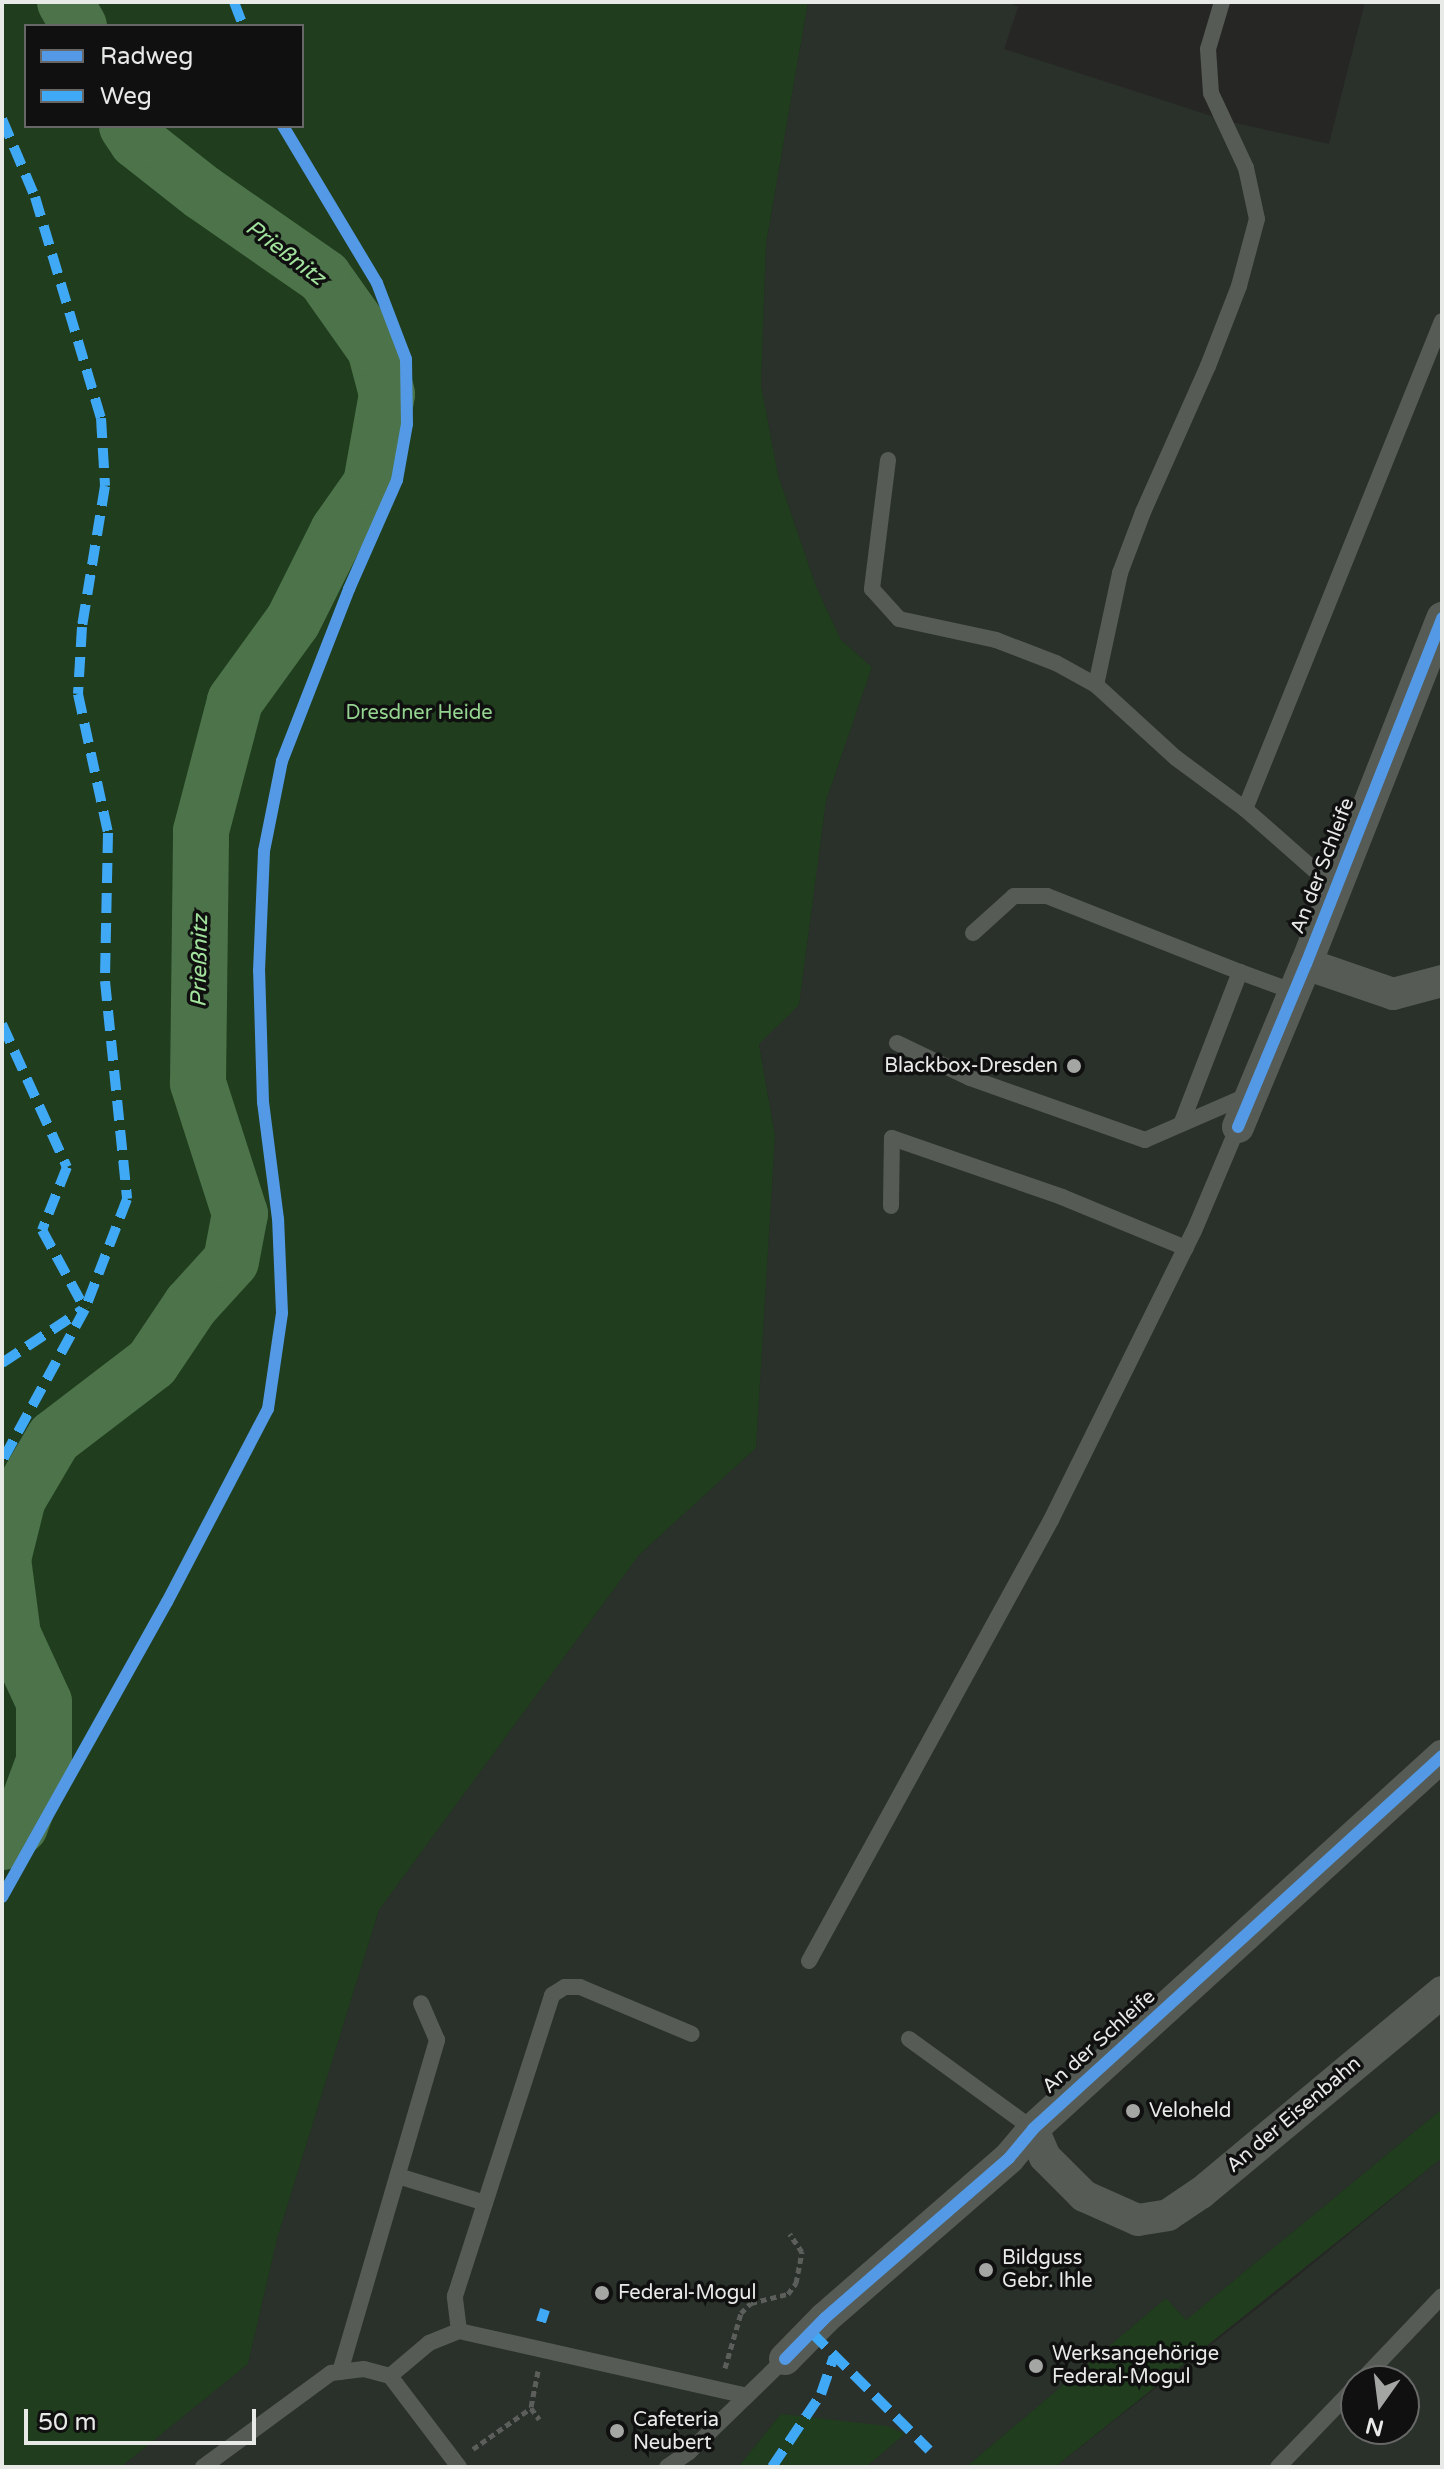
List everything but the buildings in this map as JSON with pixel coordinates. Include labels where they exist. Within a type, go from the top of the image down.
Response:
[{"type":"street","name":"An der Schleife","points":[[1238,1127],[1301,978],[1442,618]]},
{"type":"street","name":"An der Schleife","points":[[1301,978],[1393,994],[1442,981]]},
{"type":"street","name":"An der Schleife","points":[[785,2359],[825,2318],[1009,2158],[1033,2129],[1442,1756]]},
{"type":"street","name":"An der Eisenbahn","points":[[1033,2129],[1045,2157],[1084,2196],[1138,2220],[1168,2215],[1201,2193],[1442,1992]]},
{"type":"lane","points":[[1096,685],[1120,573],[1239,286],[1257,219],[1246,168],[1211,93],[1208,49],[1222,2]]},
{"type":"lane","points":[[1245,809],[1442,321]]},
{"type":"lane","points":[[888,460],[872,589],[899,619],[996,640],[1056,663],[1096,685],[1176,758],[1245,809],[1319,874],[1333,895]]},
{"type":"lane","points":[[973,933],[1014,896],[1047,896],[1240,972],[1301,978]]},
{"type":"lane","points":[[1182,1122],[1240,972]]},
{"type":"lane","points":[[897,1043],[970,1078],[1145,1140],[1252,1094]]},
{"type":"lane","points":[[809,1961],[1051,1520],[1186,1248],[1238,1127]]},
{"type":"lane","points":[[891,1206],[892,1138],[1062,1197],[1186,1248]]},
{"type":"lane","points":[[459,2331],[455,2296],[552,1995],[565,1987],[580,1987],[692,2034]]},
{"type":"lane","points":[[340,2372],[437,2040],[421,2003]]},
{"type":"lane","points":[[909,2039],[1033,2129]]},
{"type":"lane","points":[[398,2176],[485,2203]]},
{"type":"lane","points":[[1376,2365],[1442,2296]]},
{"type":"lane","points":[[390,2376],[429,2343],[459,2331],[747,2396]]},
{"type":"lane","points":[[667,2467],[689,2452],[785,2359]]},
{"type":"lane","points":[[203,2467],[331,2373],[364,2369],[390,2376],[457,2464]]},
{"type":"lane","points":[[1278,2467],[1340,2403]]},
{"type":"path","points":[[725,2369],[741,2313],[751,2303],[788,2294],[796,2283],[802,2252],[790,2234]]},
{"type":"path","points":[[457,2464],[531,2408],[543,2348]]},
{"type":"path","points":[[531,2408],[539,2419]]},
{"type":"shaded area","points":[[808,2],[1007,2],[1018,7],[1004,49],[1227,121],[1329,144],[1365,2],[1442,2],[1442,2109],[1186,2320],[1166,2298],[966,2467],[866,2467],[904,2435],[781,2414],[738,2467],[121,2467],[248,2364],[277,2239],[379,1910],[639,1555],[756,1448],[775,1136],[759,1043],[799,1005],[826,801],[872,667],[841,640],[816,586],[778,475],[761,385],[766,245]]},
{"type":"shaded area","points":[[1442,2158],[1442,2467],[1055,2467],[1281,2290]]},
{"type":"green space","name":"Dresdner Heide","points":[[2,2],[808,2],[766,244],[761,385],[778,475],[816,586],[841,640],[872,667],[826,801],[799,1005],[759,1044],[775,1136],[756,1448],[639,1555],[379,1910],[277,2239],[248,2364],[121,2467],[2,2467]]},
{"type":"green space","points":[[1442,2109],[1442,2158],[1055,2467],[966,2467],[1166,2298],[1186,2320]]},
{"type":"green space","points":[[781,2414],[887,2426],[905,2434],[866,2467],[738,2467]]},
{"type":"waterway","name":"Prießnitz","points":[[65,2],[78,24]]},
{"type":"waterway","name":"Prießnitz","points":[[2,1842],[20,1826],[44,1761],[44,1702],[13,1635],[3,1559],[18,1499],[54,1438],[152,1363],[191,1305],[231,1261],[240,1214],[198,1083],[201,831],[235,701],[293,621],[338,531],[371,484],[387,394],[375,349],[324,277],[203,193],[137,141],[128,128]]},
{"type":"marked path","points":[[234,2],[242,24]]},
{"type":"marked path","points":[[2,119],[35,197],[101,418],[105,486],[82,627],[78,694],[108,833],[105,981],[127,1199],[85,1309],[2,1461]]},
{"type":"marked path","points":[[2,1024],[67,1167],[42,1230],[85,1309]]},
{"type":"marked path","points":[[2,1363],[82,1310]]},
{"type":"marked path","points":[[541,2322],[545,2310]]},
{"type":"marked path","points":[[811,2332],[929,2450]]},
{"type":"marked path","points":[[772,2467],[821,2394],[834,2357]]},
{"type":"cycle path","points":[[2,1897],[167,1602],[268,1409],[282,1313],[278,1219],[263,1102],[259,971],[264,851],[282,761],[349,589],[397,480],[407,424],[406,359],[377,283],[284,128]]},
{"type":"cycle path","points":[[1238,1127],[1306,964],[1442,618]]},
{"type":"cycle path","points":[[785,2359],[825,2318],[1009,2158],[1033,2129],[1442,1756]]},
{"type":"place","name":"Blackbox-Dresden","points":[[1074,1066]]},
{"type":"place","name":"Veloheld","points":[[1133,2111]]},
{"type":"place","name":"Bildguss Gebr. Ihle","points":[[986,2270]]},
{"type":"place","name":"Federal-Mogul","points":[[602,2293]]},
{"type":"place","name":"Werksangehörige Federal-Mogul","points":[[1036,2366]]},
{"type":"place","name":"Cafeteria Neubert","points":[[617,2431]]}]
